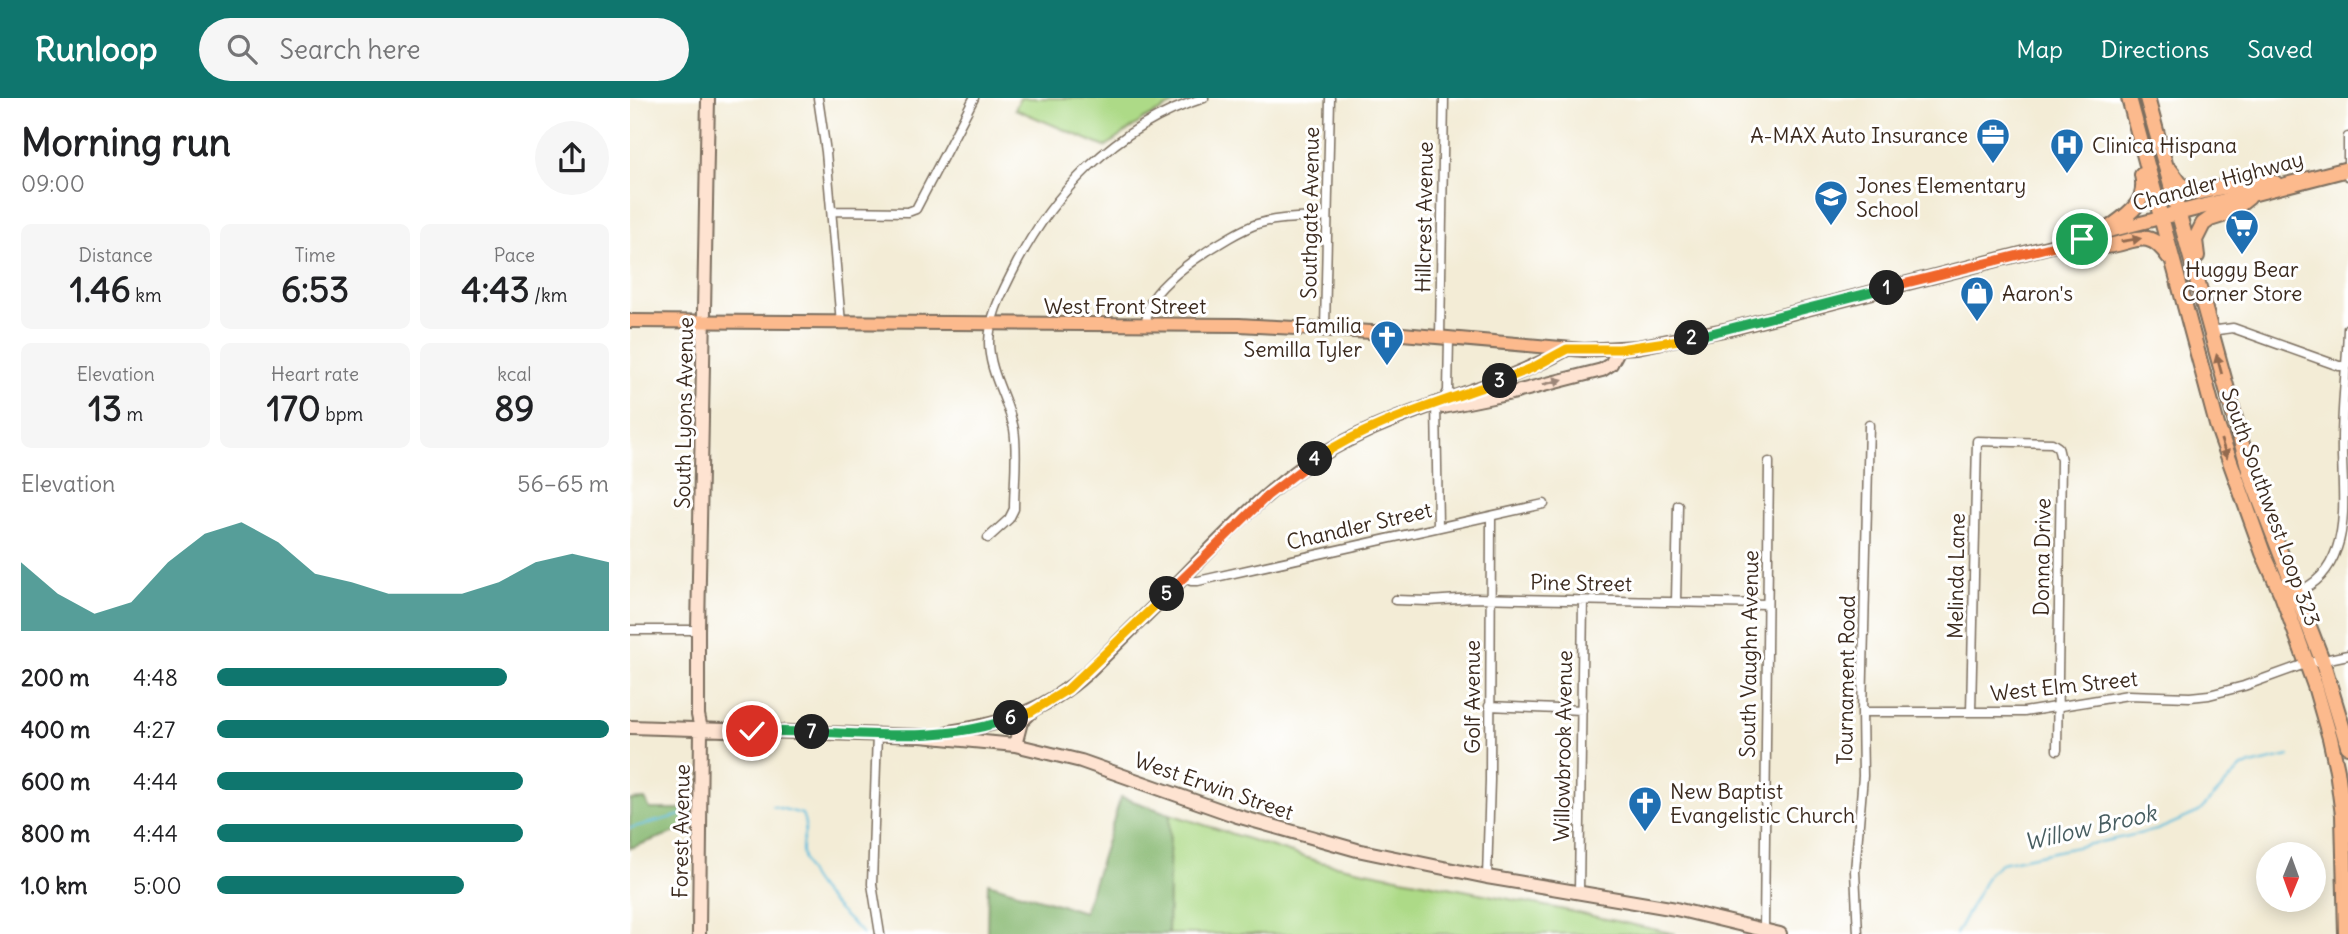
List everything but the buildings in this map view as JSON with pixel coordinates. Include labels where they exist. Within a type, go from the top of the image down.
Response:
[{"type":"highway","name":"South Southwest Loop 323","points":[[2129,98],[2224,448],[2263,553],[2282,595],[2321,705],[2340,785],[2345,841],[2346,934]]},
{"type":"highway","name":"South Southwest Loop 323","points":[[2147,98],[2251,477],[2322,660],[2348,746]]},
{"type":"highway","points":[[2104,232],[2133,210],[2144,192],[2144,182],[2134,146],[2137,129]]},
{"type":"highway","points":[[2166,163],[2181,185],[2195,193],[2250,181],[2287,184]]},
{"type":"highway","name":"Chandler Highway","points":[[2160,218],[2348,169]]},
{"type":"highway","points":[[2210,328],[2210,303],[2195,249],[2196,236],[2206,221],[2229,213],[2253,193]]},
{"type":"highway","points":[[2082,239],[2102,247],[2143,238],[2159,246],[2172,263]]},
{"type":"main road","name":"Chandler Highway","points":[[1619,349],[1672,342],[1716,332],[2160,218]]},
{"type":"main road","name":"West Front Street","points":[[630,321],[1325,328],[1567,349],[1619,349]]},
{"type":"street","name":"South Lyons Avenue","points":[[701,729],[698,715],[698,630],[708,98]]},
{"type":"street","points":[[818,98],[823,120],[841,323]]},
{"type":"street","points":[[832,211],[908,212],[916,209],[974,98]]},
{"type":"street","points":[[988,538],[1013,512],[1015,453],[1012,421],[991,362],[990,325],[994,309],[1033,234],[1072,183],[1105,150],[1139,127],[1204,98]]},
{"type":"street","name":"Southgate Avenue","points":[[1325,328],[1330,98]]},
{"type":"street","name":"Hillcrest Avenue","points":[[1438,526],[1439,403],[1448,391],[1444,337],[1444,98]]},
{"type":"street","points":[[2348,137],[2348,176]]},
{"type":"street","points":[[1147,326],[1148,309],[1163,288],[1180,271],[1219,243],[1259,224],[1290,218],[1328,217]]},
{"type":"street","points":[[2210,328],[2233,328],[2339,366],[2347,366]]},
{"type":"street","points":[[2295,593],[2310,586],[2324,573],[2338,546],[2345,516],[2342,438],[2347,390],[2348,328]]},
{"type":"street","points":[[1015,745],[1021,722],[1031,712],[1081,678],[1267,496],[1306,466],[1359,435],[1521,374],[1567,349]]},
{"type":"street","points":[[1439,403],[1512,393],[1602,370],[1611,364],[1619,349]]},
{"type":"street","name":"Tournament Road","points":[[1858,934],[1854,871],[1863,776],[1869,425]]},
{"type":"street","name":"Donna Drive","points":[[1977,441],[2045,442],[2058,447],[2061,454],[2057,750]]},
{"type":"street","name":"Melinda Lane","points":[[1971,712],[1977,441]]},
{"type":"street","name":"South Vaughn Avenue","points":[[1765,930],[1769,462]]},
{"type":"street","name":"Chandler Street","points":[[1184,576],[1189,581],[1198,581],[1544,504]]},
{"type":"street","points":[[1676,601],[1678,505]]},
{"type":"street","name":"Golf Avenue","points":[[1487,877],[1492,517]]},
{"type":"street","name":"Pine Street","points":[[1395,600],[1490,598],[1767,604]]},
{"type":"street","name":"Willowbrook Avenue","points":[[1579,892],[1583,601]]},
{"type":"street","points":[[630,630],[698,630]]},
{"type":"street","name":"West Elm Street","points":[[1862,712],[2024,712],[2128,695],[2209,695],[2244,686],[2305,664],[2348,655]]},
{"type":"street","points":[[1489,706],[1582,710]]},
{"type":"street","points":[[921,736],[980,727],[1031,712]]},
{"type":"street","name":"West Erwin Street","points":[[630,727],[967,738],[1015,745],[1081,761],[1283,831],[1380,855],[1487,877],[1676,909],[1780,934]]},
{"type":"street","name":"Forest Avenue","points":[[698,934],[701,729]]},
{"type":"street","points":[[877,734],[872,884],[880,934]]},
{"type":"green space","points":[[1020,98],[1185,98],[1144,119],[1105,147],[1015,109]]},
{"type":"green space","points":[[1121,797],[1170,814],[1168,934],[987,934],[988,883],[1084,912]]},
{"type":"green space","points":[[645,799],[650,809],[694,809],[693,826],[630,848],[630,800]]},
{"type":"green space","points":[[1170,814],[1320,862],[1676,934],[1168,934]]},
{"type":"waterway","name":"Willow Brook","points":[[1956,934],[1989,873],[2001,863],[2157,830],[2199,812],[2242,767],[2289,756]]},
{"type":"waterway","points":[[772,806],[802,814],[805,830],[802,851],[810,875],[825,897],[863,934]]},
{"type":"waterway","points":[[630,828],[693,812]]},
{"type":"place","name":"A-MAX Auto Insurance","points":[[1993,165]]},
{"type":"place","name":"Clinica Hispana","points":[[2067,175]]},
{"type":"place","name":"Jones Elementary School","points":[[1831,227]]},
{"type":"place","name":"Huggy Bear Corner Store","points":[[2242,256]]},
{"type":"place","name":"Aaron's","points":[[1977,323]]},
{"type":"place","name":"Familia Semilla Tyler","points":[[1387,367]]},
{"type":"place","name":"New Baptist Evangelistic Church","points":[[1645,833]]},
{"type":"route","points":[[752,731],[921,736],[999,723],[1031,712],[1081,678],[1283,482],[1323,454],[1372,428],[1445,399],[1521,374],[1567,349],[1619,349],[1688,339],[2082,239]]}]
